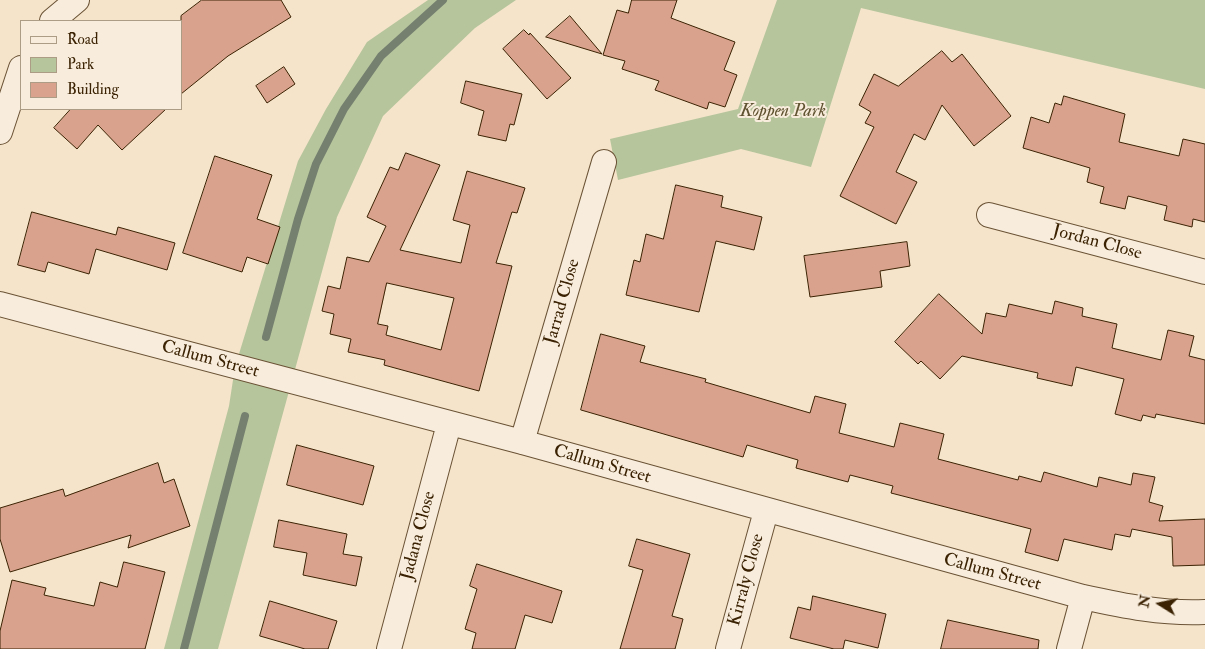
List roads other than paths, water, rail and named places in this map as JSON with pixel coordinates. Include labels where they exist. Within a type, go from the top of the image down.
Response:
[{"type":"street","points":[[53,20],[77,0]]},
{"type":"street","points":[[0,132],[20,71]]},
{"type":"street","name":"Jarrad Close","points":[[522,442],[604,162]]},
{"type":"street","name":"Jordan Close","points":[[989,215],[1205,272]]},
{"type":"street","name":"Callum Street","points":[[0,304],[522,442],[766,511],[1083,597],[1134,608],[1181,613],[1205,612]]},
{"type":"street","name":"Jadana Close","points":[[389,649],[449,424]]},
{"type":"street","name":"Kirraly Close","points":[[728,649],[766,511]]},
{"type":"street","points":[[1068,649],[1083,597]]},
{"type":"waterway","points":[[266,337],[298,219],[316,164],[344,109],[381,56],[443,0]]},
{"type":"waterway","points":[[184,649],[245,416]]},
{"type":"park label","name":"Koppen Park","points":[[783,112]]}]
